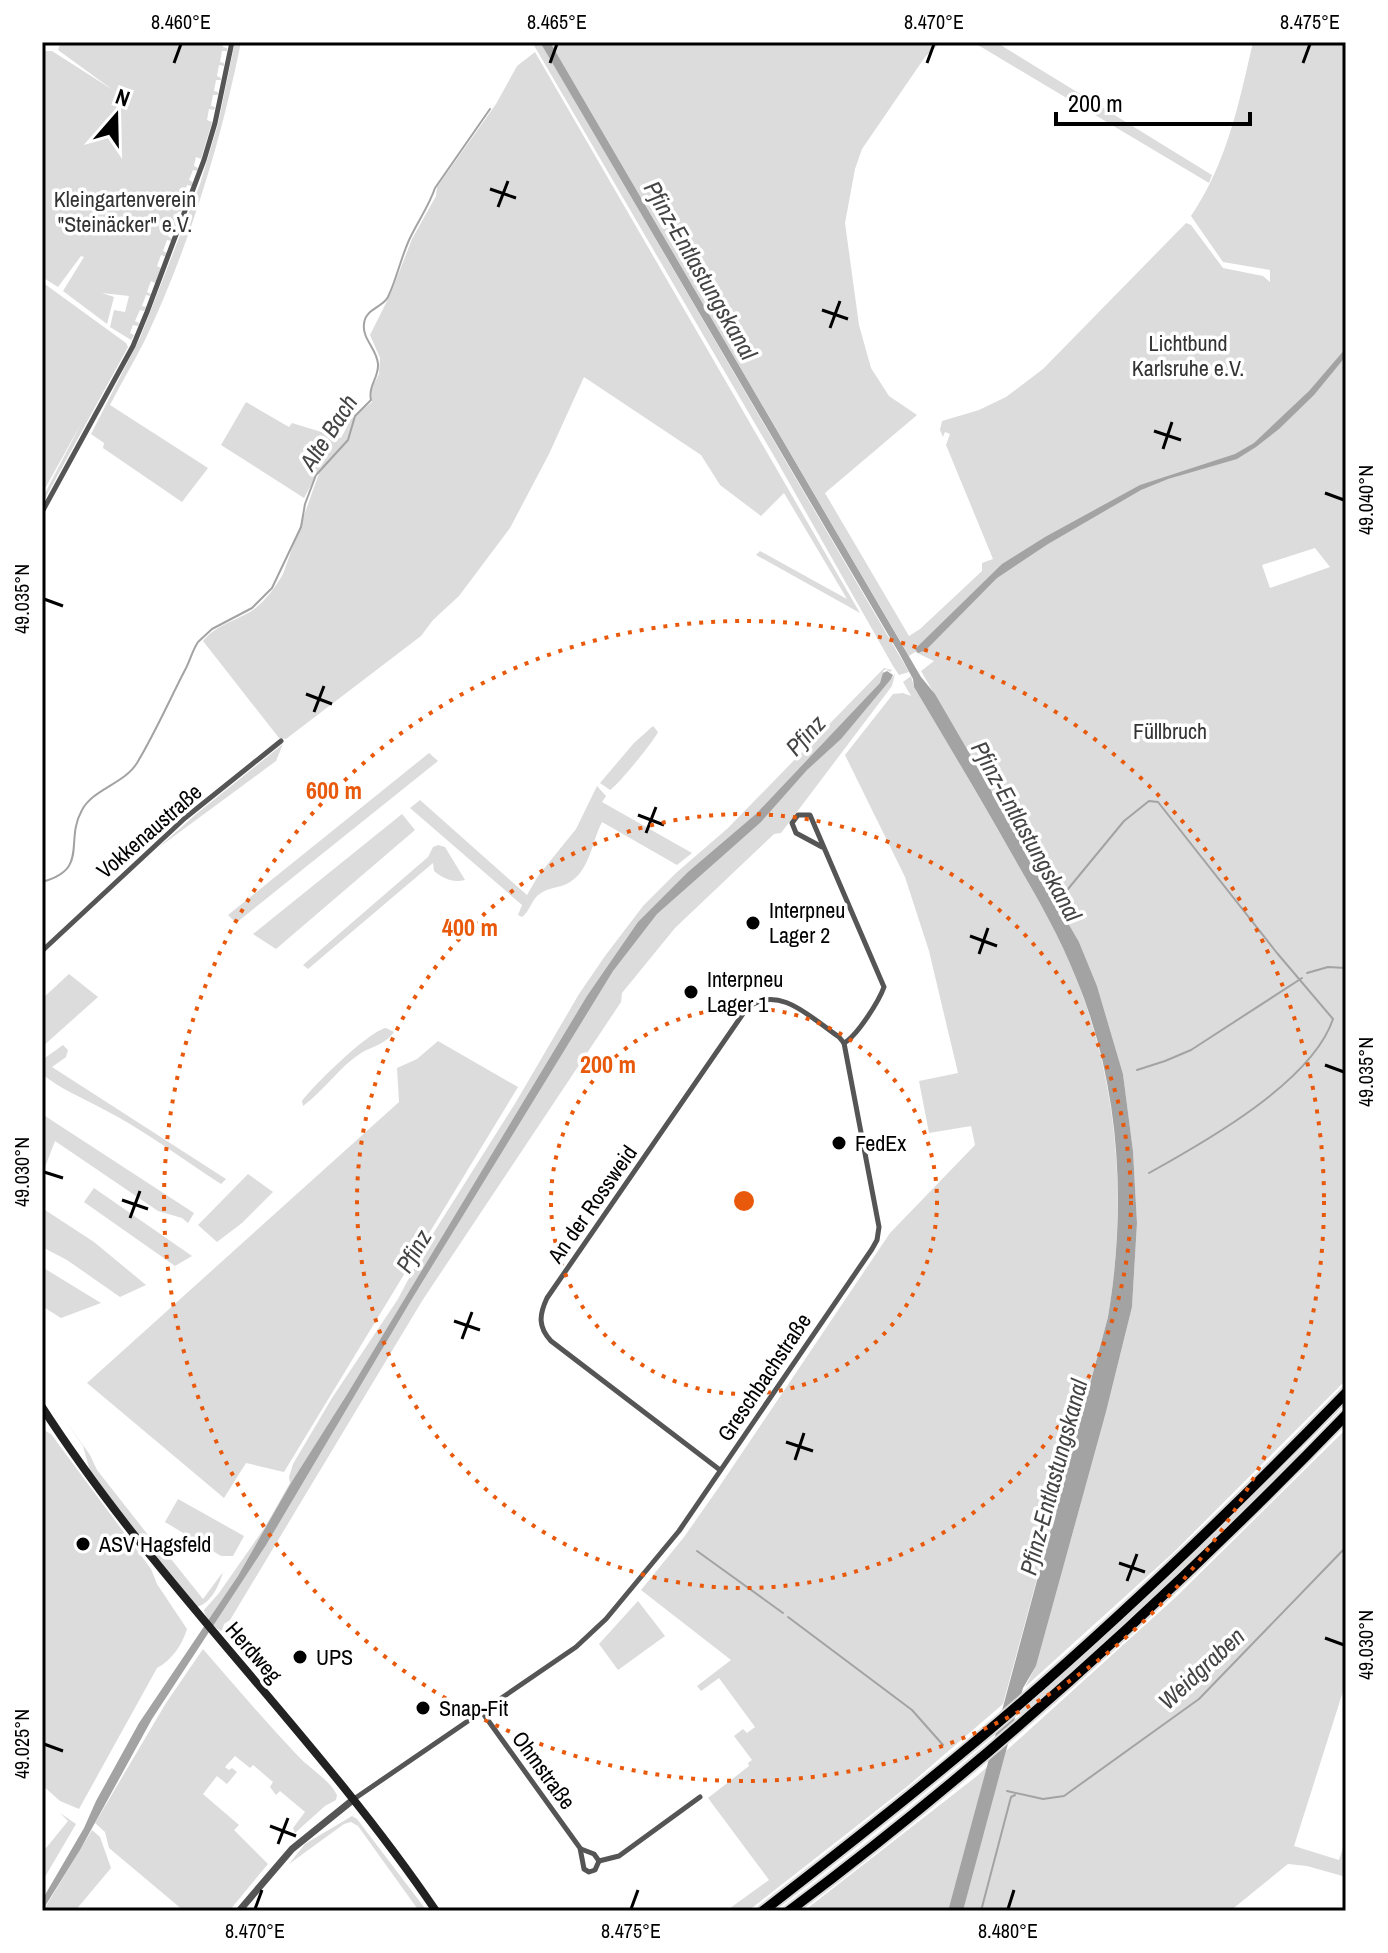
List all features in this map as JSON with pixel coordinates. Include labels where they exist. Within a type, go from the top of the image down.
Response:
[{"type":"highway","points":[[763,1911],[1022,1702],[1156,1581],[1346,1393]]},
{"type":"highway","points":[[789,1911],[1014,1730],[1164,1596],[1346,1415]]},
{"type":"main road","name":"Herdweg","points":[[44,1413],[123,1524],[354,1799],[436,1911]]},
{"type":"street","points":[[42,512],[124,361],[147,312],[204,160],[232,42]]},
{"type":"street","name":"Vokkenaustraße","points":[[42,951],[185,818],[281,741]]},
{"type":"street","points":[[822,847],[796,833],[792,823],[798,815],[810,815],[884,987],[861,1026],[844,1043]]},
{"type":"street","name":"An der Rossweid","points":[[720,1470],[551,1341],[541,1326],[541,1313],[547,1298],[747,1008],[763,999],[781,999],[844,1043]]},
{"type":"street","name":"Greschbachstraße","points":[[354,1799],[592,1633],[679,1531],[877,1240],[879,1227],[844,1043]]},
{"type":"street","name":"Ohmstraße","points":[[482,1712],[580,1848],[594,1854],[599,1861]]},
{"type":"street","points":[[580,1848],[581,1863],[584,1869],[592,1872],[598,1868],[599,1861],[619,1856],[700,1797]]},
{"type":"street","points":[[239,1911],[300,1841],[354,1799]]},
{"type":"green space","name":"Kleingartenverein \"Steinäcker\" e.V.","points":[[61,42],[223,42],[223,47],[227,48],[227,51],[222,51],[220,62],[224,66],[219,65],[217,76],[221,80],[216,80],[214,91],[218,95],[213,95],[211,106],[215,107],[214,110],[209,109],[207,120],[212,122],[201,159],[196,157],[194,166],[198,168],[197,171],[193,170],[189,180],[193,182],[192,186],[187,185],[184,195],[188,197],[187,200],[183,199],[179,209],[183,211],[178,212],[174,222],[178,224],[177,227],[172,225],[168,236],[172,239],[167,240],[163,251],[167,253],[166,257],[161,255],[157,266],[161,268],[155,283],[151,281],[147,292],[151,294],[146,295],[142,306],[146,307],[144,311],[140,310],[135,321],[139,323],[138,326],[133,325],[131,340],[110,327],[114,310],[125,312],[129,296],[102,293],[114,297],[107,324],[63,291],[84,257],[81,256],[58,287],[42,277],[42,51],[52,51],[113,90],[58,50]]},
{"type":"green space","points":[[235,42],[241,42],[233,80],[189,231],[161,305],[110,405],[208,468],[182,502],[103,448],[104,443],[91,434],[140,338],[200,184],[218,124]]},
{"type":"green space","points":[[532,42],[542,45],[909,672],[899,675],[893,666]]},
{"type":"green space","name":"Füllbruch","points":[[550,42],[941,42],[925,57],[862,149],[845,223],[859,325],[871,368],[889,396],[917,415],[825,493],[909,636],[982,571],[982,563],[993,559],[946,445],[950,434],[945,432],[943,437],[940,430],[942,421],[979,410],[1006,397],[1043,369],[1186,223],[1191,225],[1223,268],[1263,276],[1270,282],[1270,270],[1223,262],[1191,216],[1223,154],[1253,42],[1346,42],[1346,1380],[1173,1553],[1025,1687],[1036,1666],[1132,1307],[1137,1223],[1133,1151],[1123,1074],[1097,986],[1079,942],[921,671],[934,661],[915,652],[909,656]],"holes":[[[1315,548],[1330,567],[1270,588],[1262,565]]]},
{"type":"green space","points":[[973,42],[999,44],[1212,175],[1209,183]]},
{"type":"green space","points":[[535,52],[860,613],[756,555],[760,551],[847,599],[784,493],[761,516],[720,485],[701,455],[584,377],[549,454],[510,528],[459,596],[421,636],[286,739],[279,738],[203,641],[220,627],[253,610],[277,584],[322,465],[304,498],[221,445],[246,402],[289,427],[292,423],[341,438],[351,419],[372,402],[371,390],[379,374],[380,358],[370,335],[391,293],[412,239],[436,196],[437,187],[496,104],[517,66]]},
{"type":"green space","points":[[42,282],[128,347],[42,504],[82,422],[42,494]]},
{"type":"green space","points":[[884,668],[892,670],[883,671],[885,675],[880,683],[895,674],[892,686],[781,833],[774,834],[675,928],[622,993],[621,1002],[422,1301],[230,1620],[224,1624],[222,1631],[216,1628],[204,1610],[265,1527],[290,1483],[293,1464],[332,1398],[398,1299],[429,1240],[605,956],[643,906],[728,828]]},
{"type":"green space","points":[[911,676],[914,687],[1046,914],[1076,978],[1090,1019],[1110,1103],[1118,1188],[1114,1274],[1108,1317],[1003,1704],[909,1785],[748,1911],[726,1911],[769,1880],[708,1798],[749,1766],[752,1760],[734,1736],[743,1729],[747,1733],[755,1727],[719,1678],[701,1691],[697,1686],[731,1660],[641,1590],[717,1490],[890,1233],[975,1145],[971,1126],[929,1133],[919,1081],[958,1073],[929,951],[905,877],[845,755],[893,694],[911,696],[903,682]]},
{"type":"green space","points":[[653,726],[658,732],[655,737],[620,780],[610,790],[600,783],[634,743]]},
{"type":"green space","points":[[283,744],[276,761],[158,848],[195,815]]},
{"type":"green space","points":[[429,753],[438,761],[236,923],[228,915]]},
{"type":"green space","points":[[597,786],[606,796],[602,802],[692,853],[677,865],[602,822],[586,863],[577,877],[541,893],[522,917],[518,915],[522,905],[410,808],[420,800],[527,895],[538,876],[576,829]]},
{"type":"green space","points":[[402,814],[415,830],[276,949],[253,934]]},
{"type":"green space","points":[[433,847],[445,847],[465,880],[445,878],[434,871],[433,863],[308,969],[303,965],[428,857]]},
{"type":"green space","points":[[69,974],[98,997],[42,1047],[42,999]]},
{"type":"green space","points":[[386,1028],[394,1032],[391,1036],[353,1059],[303,1106],[302,1101],[342,1060],[368,1038]]},
{"type":"green space","points":[[438,1041],[518,1087],[284,1472],[246,1463],[224,1498],[87,1383],[399,1102],[397,1068],[417,1059]]},
{"type":"green space","points":[[63,1045],[68,1050],[66,1057],[52,1067],[226,1179],[221,1184],[132,1125],[42,1074],[42,1060]]},
{"type":"green space","points":[[42,1114],[194,1213],[188,1223],[182,1218],[158,1211],[55,1141],[42,1175]]},
{"type":"green space","points":[[248,1174],[273,1192],[242,1223],[217,1242],[198,1225]]},
{"type":"green space","points":[[94,1188],[192,1256],[175,1266],[84,1202]]},
{"type":"green space","points":[[42,1208],[94,1242],[146,1285],[120,1297],[67,1260],[42,1247]]},
{"type":"green space","points":[[42,1267],[101,1303],[61,1318],[42,1306]]},
{"type":"green space","points":[[62,1416],[90,1455],[97,1470],[203,1599],[223,1572],[217,1588],[206,1602],[197,1607],[146,1545],[90,1471],[83,1446]]},
{"type":"green space","points":[[42,1429],[51,1434],[151,1569],[157,1584],[187,1629],[176,1652],[157,1668],[79,1809],[60,1801],[42,1785]]},
{"type":"green space","points":[[1346,1429],[1346,1682],[1294,1846],[1339,1860],[1346,1838],[1346,1877],[1288,1864],[1230,1911],[963,1911],[1006,1751],[1177,1596]]},
{"type":"green space","points":[[1301,1450],[1164,1587],[1019,1716],[1155,1591]]},
{"type":"green space","points":[[178,1499],[244,1536],[233,1556],[221,1556],[165,1522]]},
{"type":"green space","points":[[638,1601],[665,1636],[618,1670],[599,1644]]},
{"type":"green space","points":[[203,1649],[286,1743],[337,1795],[336,1800],[295,1833],[293,1828],[305,1812],[280,1791],[276,1795],[270,1787],[273,1782],[253,1765],[250,1768],[235,1756],[225,1767],[237,1772],[227,1784],[217,1776],[203,1794],[239,1825],[234,1830],[268,1864],[229,1911],[184,1911],[109,1848],[105,1832],[95,1823],[166,1703]]},
{"type":"green space","points":[[987,1767],[948,1911],[804,1911],[977,1776]]},
{"type":"green space","points":[[60,1813],[76,1824],[42,1882],[42,1853],[68,1821]]},
{"type":"green space","points":[[352,1816],[427,1911],[419,1911],[358,1826],[351,1822],[289,1864],[305,1844]]},
{"type":"green space","points":[[92,1830],[100,1837],[111,1868],[75,1911],[43,1911]]},
{"type":"shaded area","points":[[540,42],[550,42],[1079,942],[1097,986],[1123,1074],[1133,1151],[1137,1223],[1132,1307],[1036,1666],[1023,1688],[963,1911],[948,1911],[1108,1317],[1114,1274],[1118,1188],[1116,1145],[1102,1060],[1076,978],[1036,896],[914,687],[899,653]]},
{"type":"shaded area","points":[[1346,348],[1346,356],[1314,395],[1256,447],[1237,459],[1141,490],[1048,544],[997,578],[926,650],[918,653],[915,649],[1002,564],[1045,537],[1140,485],[1235,454],[1254,443],[1309,391]]},
{"type":"shaded area","points":[[887,671],[893,675],[891,679],[841,739],[807,770],[761,822],[657,914],[613,971],[410,1302],[266,1545],[152,1719],[80,1850],[42,1911],[42,1900],[139,1723],[238,1576],[291,1483],[587,996],[638,922],[688,872],[756,814],[880,683],[883,673]]},
{"type":"waterway","name":"Alte Bach","points":[[42,882],[66,870],[71,862],[77,822],[87,803],[137,763],[198,642],[212,629],[252,608],[272,588],[301,527],[305,504],[316,475],[348,440],[355,416],[371,400],[378,364],[365,334],[365,319],[388,297],[407,245],[435,188],[490,109]]},
{"type":"waterway","name":"Pfinz-Entlastungskanal","points":[[1068,889],[1124,821],[1149,801],[1158,802],[1333,1019],[1321,1042],[1280,1087],[1226,1127],[1149,1173]]},
{"type":"waterway","points":[[1307,973],[1328,967],[1346,968]]},
{"type":"waterway","points":[[1137,1070],[1191,1050],[1302,978]]},
{"type":"waterway","name":"Weidgraben","points":[[1007,1791],[1043,1799],[1064,1796],[1199,1699],[1346,1547]]},
{"type":"waterway","name":"Weidgraben","points":[[697,1551],[783,1613]]},
{"type":"waterway","name":"Weidgraben","points":[[788,1617],[912,1710],[943,1745]]},
{"type":"waterway","name":"Weidgraben","points":[[981,1911],[1011,1797],[1015,1795]]},
{"type":"place","name":"Interpneu Lager 2","points":[[753,923]]},
{"type":"place","name":"Interpneu Lager 1","points":[[691,992]]},
{"type":"place","name":"FedEx","points":[[839,1143]]},
{"type":"place","name":"ASV Hagsfeld","points":[[83,1544]]},
{"type":"place","name":"UPS","points":[[300,1657]]},
{"type":"place","name":"Snap-Fit","points":[[423,1708]]},
{"type":"park label","name":"Lichtbund Karlsruhe e.V.","points":[[1188,356]]},
{"type":"water label","name":"Pfinz","points":[[805,735]]},
{"type":"water label","name":"Pfinz","points":[[413,1251]]}]
